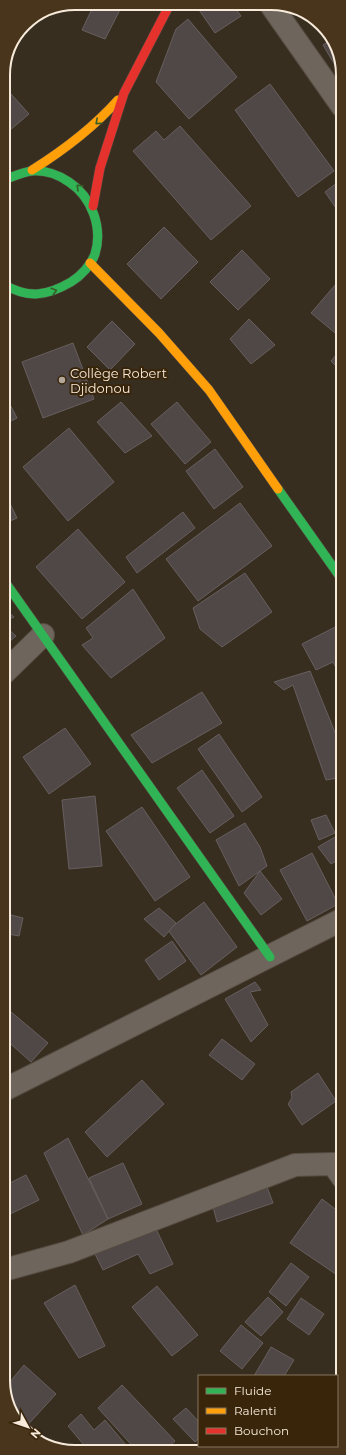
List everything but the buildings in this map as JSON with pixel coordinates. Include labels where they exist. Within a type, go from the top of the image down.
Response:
[{"type":"street","points":[[93,206],[100,168],[124,93],[167,10]]},
{"type":"street","points":[[275,10],[336,97]]},
{"type":"street","points":[[32,170],[86,132],[105,115],[124,93]]},
{"type":"street","points":[[10,177],[32,170],[51,172],[68,179],[83,191],[93,206],[97,220],[98,235],[96,249],[90,263],[78,278],[62,288],[44,293],[26,293],[10,288]]},
{"type":"street","points":[[90,263],[159,333],[209,390],[336,573]]},
{"type":"street","points":[[11,298],[26,293]]},
{"type":"street","points":[[10,589],[270,957]]},
{"type":"street","points":[[10,667],[43,635]]},
{"type":"street","points":[[10,1087],[336,923]]},
{"type":"street","points":[[10,1268],[69,1252],[295,1165],[333,1164],[336,1168]]},
{"type":"traffic: fast","points":[[10,177],[25,172],[42,171],[65,179],[77,188],[84,196],[94,214],[98,234],[95,254],[91,262],[85,270],[71,282],[46,293],[37,294],[29,294],[10,288]]},
{"type":"traffic: fast","points":[[278,489],[336,571]]},
{"type":"traffic: fast","points":[[10,589],[270,957]]},
{"type":"traffic: slow","points":[[32,170],[78,138],[99,120],[118,100]]},
{"type":"traffic: slow","points":[[90,263],[159,333],[209,390],[278,489]]},
{"type":"traffic: jam","points":[[93,206],[100,168],[124,93],[167,10]]},
{"type":"place","name":"Collège Robert Djidonou","points":[[62,380]]}]
